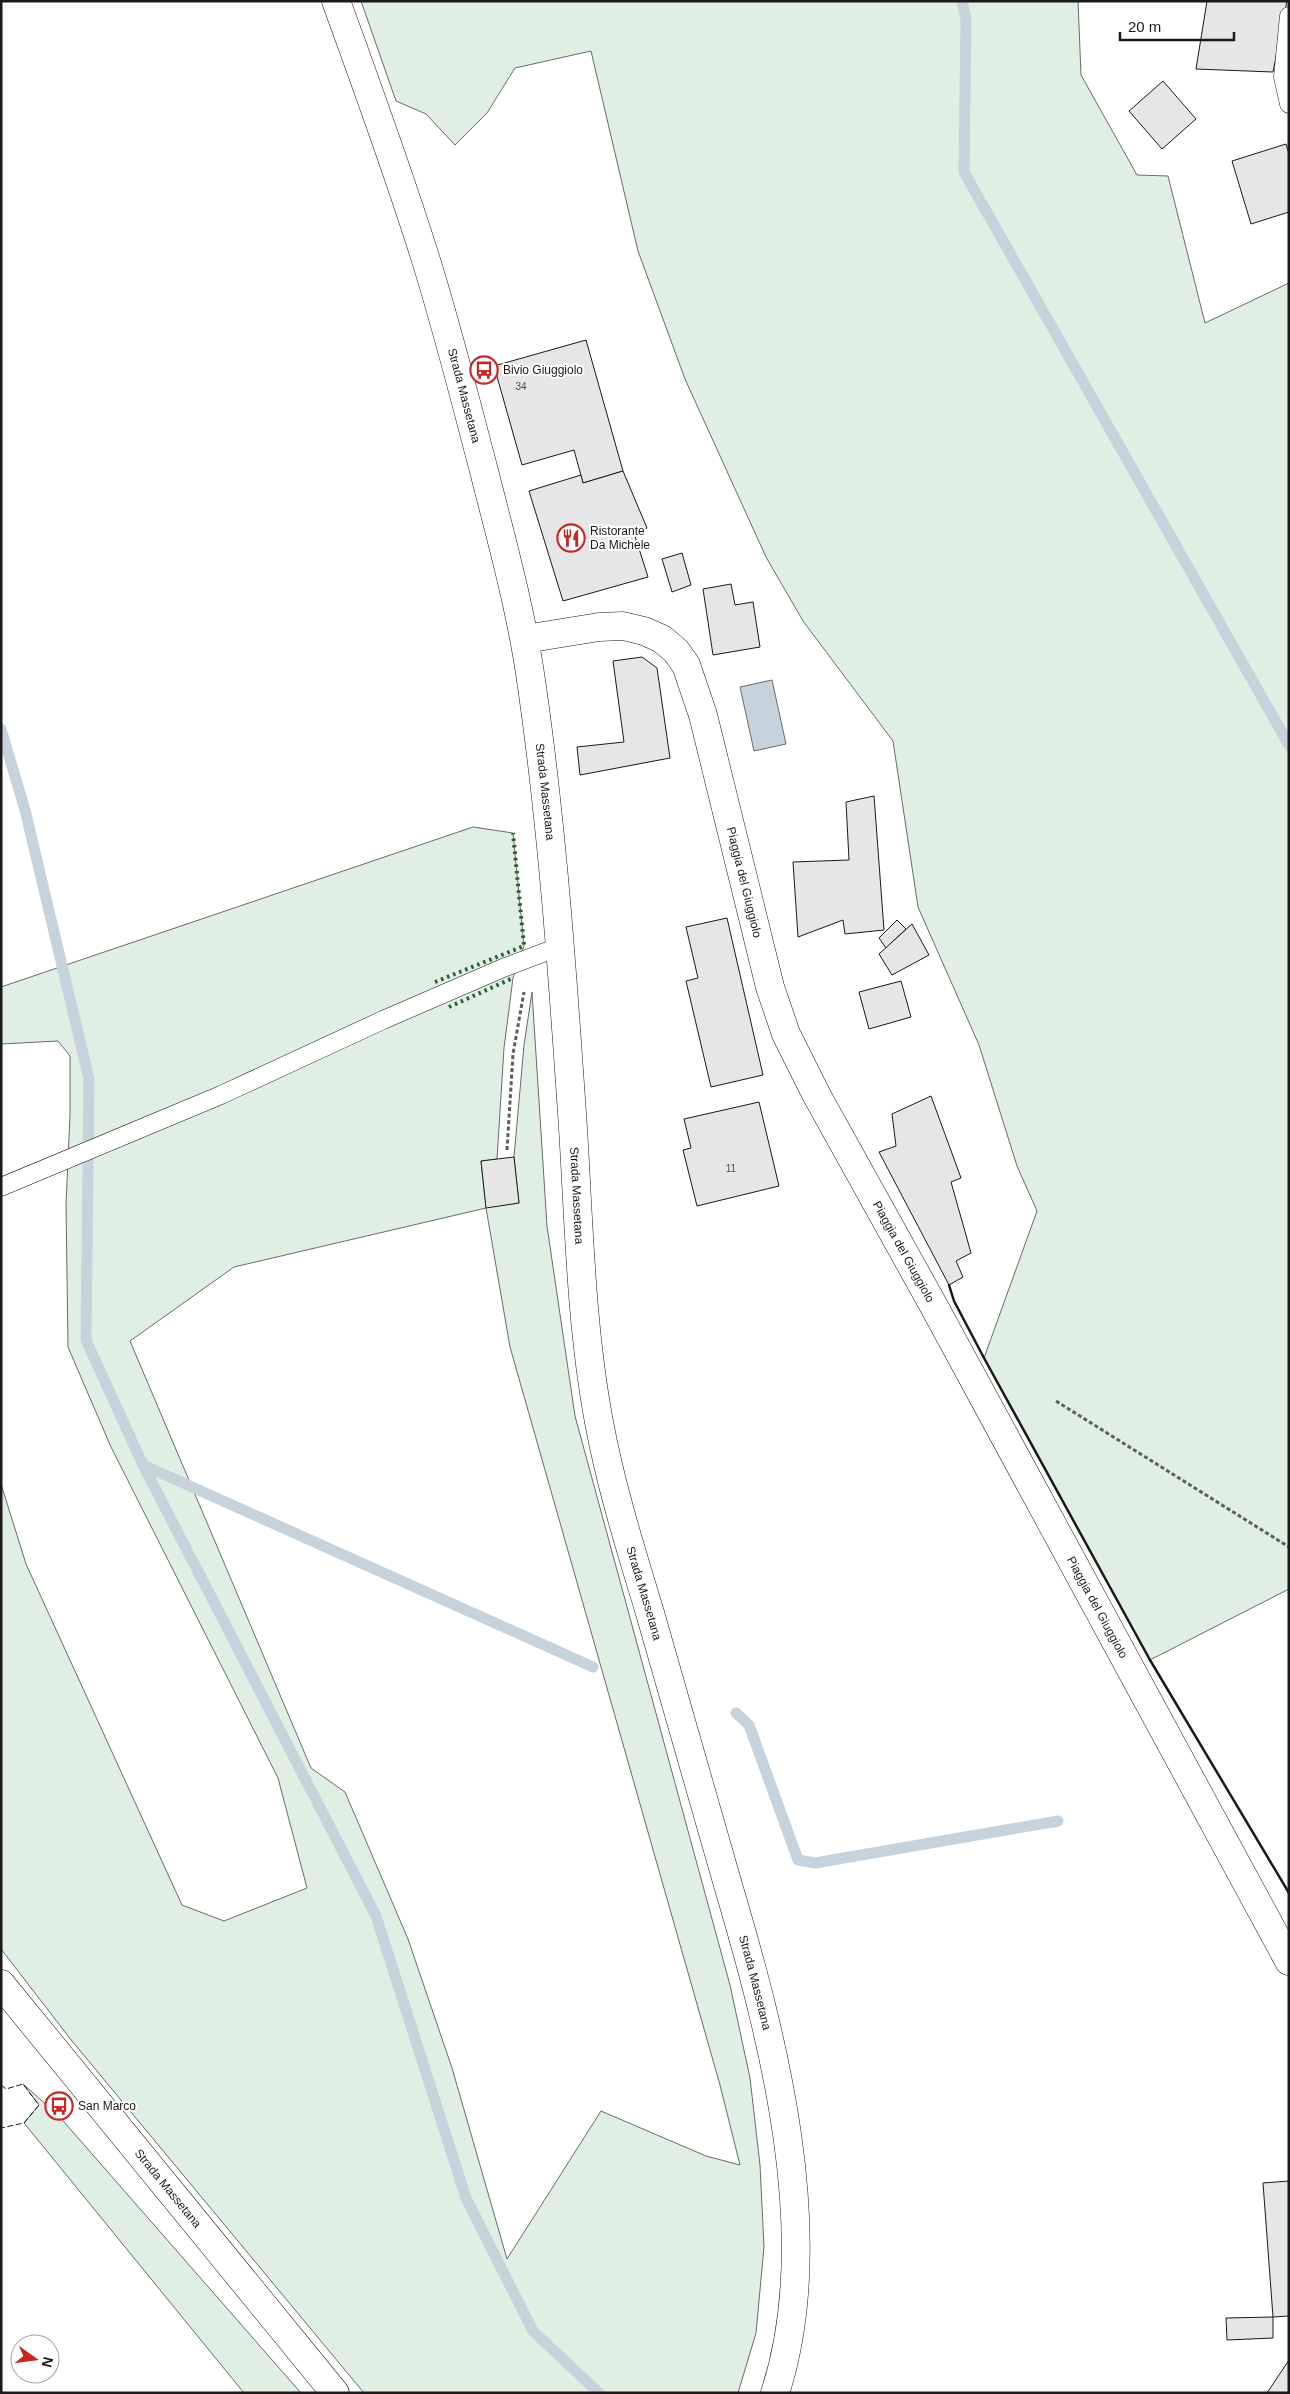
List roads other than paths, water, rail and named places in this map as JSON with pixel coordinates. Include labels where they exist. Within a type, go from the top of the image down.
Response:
[{"type":"street","name":"Strada Massetana","points":[[336,1],[388,146],[438,298],[509,567],[525,639],[549,817],[561,946],[583,1300],[599,1420],[606,1458],[640,1581],[759,1992],[786,2131],[794,2211],[795,2270],[789,2339],[775,2393]]},
{"type":"street","name":"Piaggia del Giuggiolo","points":[[525,639],[599,627],[623,626],[644,631],[662,639],[676,651],[686,665],[703,715],[770,987],[786,1034],[816,1094],[936,1310],[1289,1961]]},
{"type":"street","name":"Strada Massetana","points":[[1,1984],[335,2393]]},
{"type":"lane","points":[[1289,16],[1283,77],[1289,104]]},
{"type":"lane","points":[[1,1187],[221,1095],[383,1020],[503,968],[561,946]]},
{"type":"waterway","points":[[962,1],[966,19],[964,172],[1289,745]]},
{"type":"waterway","points":[[1,729],[25,810],[89,1079],[86,1340],[143,1465],[376,1916],[466,2198],[533,2331],[599,2393]]},
{"type":"waterway","points":[[143,1465],[593,1667]]},
{"type":"waterway","points":[[736,1713],[749,1725],[798,1860],[815,1863],[1058,1821]]},
{"type":"place","name":"Bivio Giuggiolo","points":[[484,370]]},
{"type":"place","name":"Ristorante Da Michele","points":[[571,538]]},
{"type":"place","name":"San Marco","points":[[59,2106]]}]
